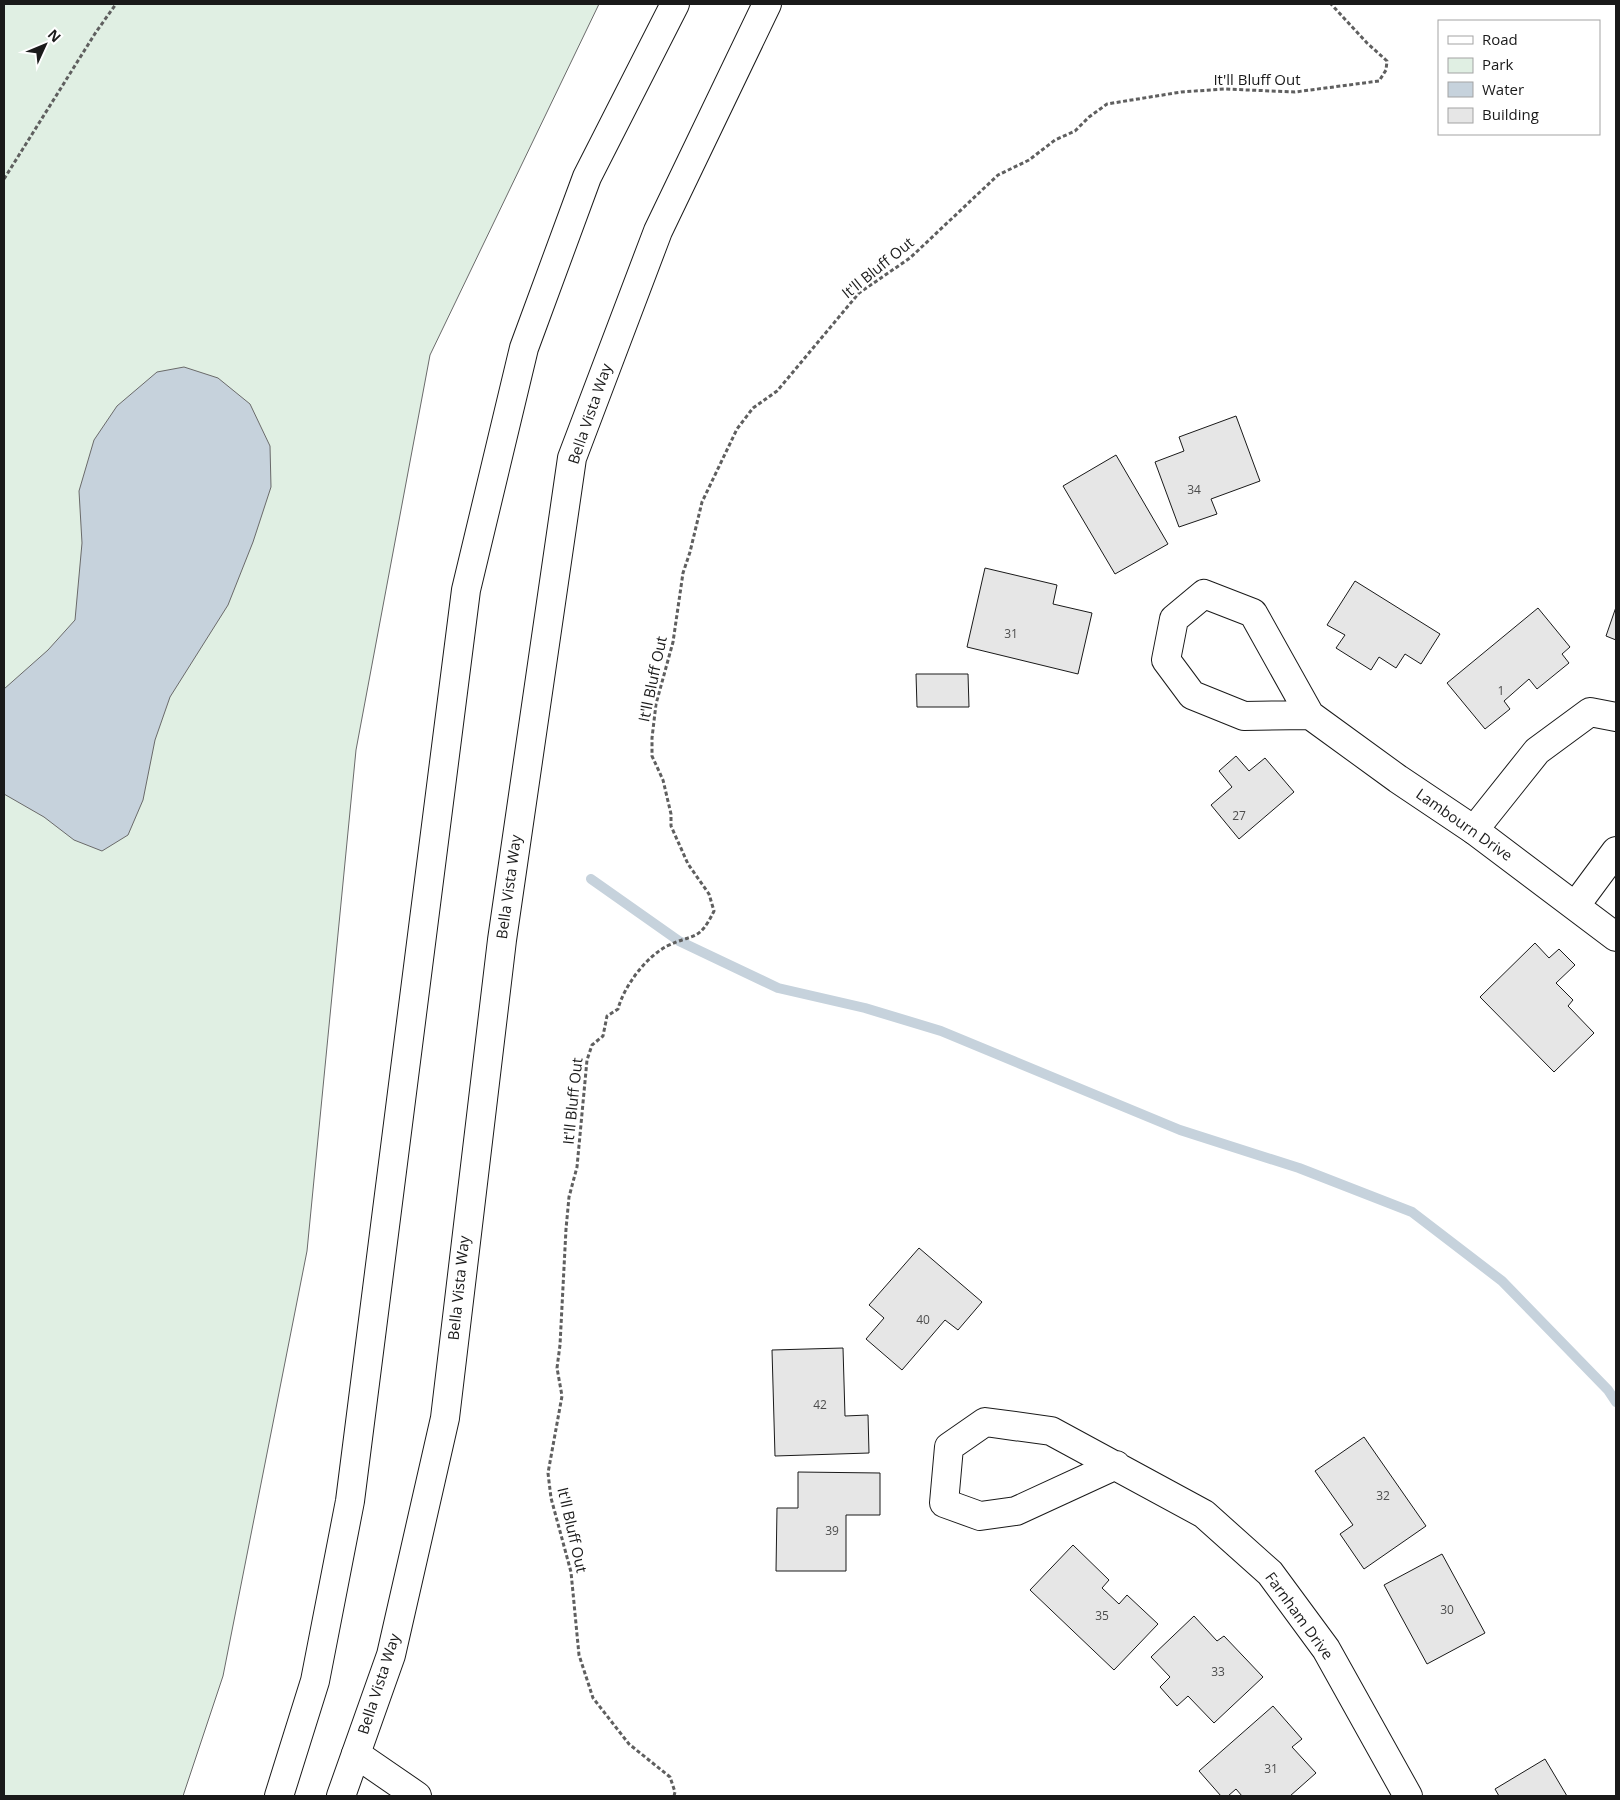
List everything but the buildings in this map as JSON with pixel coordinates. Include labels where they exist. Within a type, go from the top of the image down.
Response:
[{"type":"main road","points":[[279,1796],[315,1681],[350,1501],[466,590],[524,348],[587,177],[676,4]]},
{"type":"main road","name":"Bella Vista Way","points":[[341,1796],[391,1655],[445,1418],[471,1181],[502,940],[572,458],[658,231],[767,4]]},
{"type":"main road","name":"Lambourn Drive","points":[[1310,715],[1244,716],[1192,695],[1166,660],[1174,619],[1204,594],[1253,613],[1310,715],[1398,779],[1474,830],[1616,937]]},
{"type":"main road","points":[[1474,830],[1537,750],[1590,712],[1616,717]]},
{"type":"main road","points":[[1576,905],[1616,851]]},
{"type":"main road","name":"Farnham Drive","points":[[1116,1465],[1016,1511],[980,1516],[944,1503],[950,1447],[985,1422],[1051,1431],[1116,1465],[1204,1514],[1270,1573],[1326,1649],[1408,1796]]},
{"type":"main road","points":[[356,1754],[417,1796]]},
{"type":"path","points":[[4,179],[96,32],[116,4]]},
{"type":"path","name":"It'll Bluff Out","points":[[674,1796],[675,1792],[670,1777],[629,1744],[593,1698],[578,1655],[571,1572],[551,1498],[548,1473],[562,1396],[557,1368],[560,1345],[566,1229],[569,1197],[577,1167],[587,1060],[592,1045],[603,1036],[607,1016],[618,1009],[620,1001],[641,968],[666,947],[698,935],[707,926],[714,911],[709,894],[688,864],[671,826],[671,814],[663,780],[652,756],[656,704],[673,642],[683,573],[702,502],[737,430],[753,408],[776,391],[860,293],[910,258],[998,174],[1030,160],[1055,140],[1075,131],[1089,117],[1107,104],[1181,92],[1225,89],[1295,92],[1379,80],[1386,70],[1387,61],[1367,43],[1331,4]]},
{"type":"green space","points":[[4,4],[599,4],[430,355],[356,750],[307,1251],[223,1676],[183,1796],[4,1796]]},
{"type":"water","points":[[184,367],[218,378],[250,404],[270,446],[271,487],[253,542],[228,605],[170,697],[155,740],[143,800],[128,835],[102,851],[74,840],[44,817],[4,794],[4,689],[48,650],[75,620],[82,543],[79,491],[94,440],[117,406],[157,372]]},
{"type":"waterway","points":[[591,879],[679,941],[778,988],[865,1008],[941,1031],[1180,1130],[1299,1168],[1412,1212],[1502,1281],[1608,1390],[1616,1402]]}]
